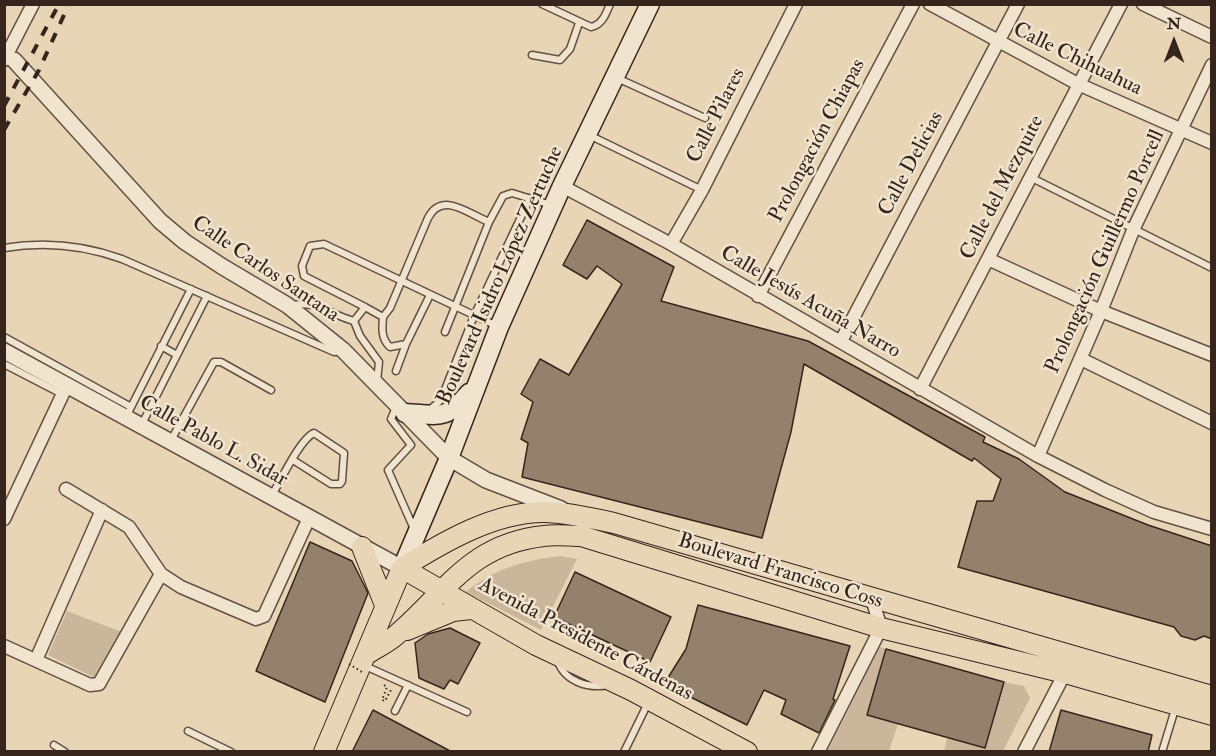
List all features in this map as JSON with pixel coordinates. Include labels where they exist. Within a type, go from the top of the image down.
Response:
[{"type":"main road","name":"Boulevard Isidro López Zertuche","points":[[402,568],[449,458],[499,327],[562,186],[617,78],[650,4]]},
{"type":"main road","points":[[407,411],[441,416],[454,411],[476,384]]},
{"type":"main road","name":"Boulevard Francisco Coss","points":[[402,568],[456,538],[507,518],[545,512],[579,516],[614,523],[872,598],[1070,664],[1176,705],[1212,715]]},
{"type":"main road","name":"Boulevard Francisco Coss","points":[[360,664],[394,637],[458,572],[482,556],[511,542],[545,535],[581,537],[770,592],[881,628],[1070,664],[1212,696]]},
{"type":"main road","points":[[362,547],[385,606]]},
{"type":"main road","points":[[663,562],[757,573],[771,570]]},
{"type":"main road","points":[[324,752],[402,568]]},
{"type":"main road","name":"Avenida Presidente Cárdenas","points":[[402,568],[471,609],[747,752]]},
{"type":"main road","points":[[770,592],[771,585],[777,581],[832,587]]},
{"type":"main road","points":[[394,637],[438,616],[471,609]]},
{"type":"street","points":[[9,60],[33,4]]},
{"type":"street","name":"Calle Pilares","points":[[671,244],[702,190],[796,4]]},
{"type":"street","name":"Prolongación Chiapas","points":[[758,296],[913,4]]},
{"type":"street","name":"Calle Chihuahua","points":[[930,4],[1078,84],[1212,143]]},
{"type":"street","name":"Calle Delicias","points":[[841,341],[1018,4]]},
{"type":"street","name":"Calle del Mezquite","points":[[920,389],[1121,4]]},
{"type":"street","points":[[1143,4],[1212,37]]},
{"type":"street","name":"Calle Carlos Santana","points":[[9,60],[160,221],[213,261],[287,305],[343,350],[407,411],[449,458],[486,480],[579,516]]},
{"type":"street","name":"Prolongación Guillermo Porcell","points":[[1038,456],[1081,359],[1134,228],[1212,65]]},
{"type":"street","name":"Calle Jesús Acuña Narro","points":[[562,186],[671,244],[1038,456],[1154,512],[1212,529]]},
{"type":"street","points":[[988,259],[1101,311],[1212,355]]},
{"type":"street","name":"Calle Pablo L. Sidar","points":[[4,351],[65,389],[128,413],[141,426],[402,568]]},
{"type":"street","points":[[1081,359],[1212,423]]},
{"type":"street","points":[[4,519],[65,389]]},
{"type":"street","points":[[66,489],[129,527],[162,574],[199,596],[256,619],[261,618],[309,518]]},
{"type":"street","points":[[36,660],[102,510]]},
{"type":"street","points":[[4,646],[90,685],[99,684],[162,574]]},
{"type":"street","points":[[818,752],[881,628],[872,598]]},
{"type":"street","points":[[1024,752],[1070,664]]},
{"type":"lane","points":[[542,4],[579,23],[596,26],[610,4]]},
{"type":"lane","points":[[532,56],[560,60],[566,56],[579,23]]},
{"type":"lane","points":[[617,78],[705,118]]},
{"type":"lane","points":[[588,135],[702,190]]},
{"type":"lane","points":[[1030,177],[1212,268]]},
{"type":"lane","points":[[445,332],[489,222],[503,196],[512,193],[553,206]]},
{"type":"lane","points":[[416,535],[388,470],[411,445],[392,419],[407,411],[438,402],[474,316],[530,198]]},
{"type":"lane","points":[[406,344],[390,347],[387,344],[383,334],[383,317],[403,281],[433,208],[440,204],[450,204],[489,222]]},
{"type":"lane","points":[[4,248],[53,244],[95,249],[334,352],[343,350]]},
{"type":"lane","points":[[383,317],[304,276],[302,266],[310,246],[324,244],[499,327]]},
{"type":"lane","points":[[4,337],[128,413],[191,289]]},
{"type":"lane","points":[[396,371],[406,344],[430,295]]},
{"type":"lane","points":[[141,426],[207,296]]},
{"type":"lane","points":[[287,305],[316,304],[338,317],[354,321]]},
{"type":"lane","points":[[354,321],[365,307]]},
{"type":"lane","points":[[354,321],[360,336],[380,362],[377,381]]},
{"type":"lane","points":[[162,346],[177,355]]},
{"type":"lane","points":[[170,442],[214,362],[221,362],[271,390]]},
{"type":"lane","points":[[4,364],[65,389]]},
{"type":"lane","points":[[271,497],[293,460],[308,436],[317,433],[344,453],[342,481],[340,484],[331,484],[293,460]]},
{"type":"lane","points":[[360,664],[467,712]]},
{"type":"lane","points":[[395,711],[408,685]]},
{"type":"lane","points":[[624,752],[650,700]]},
{"type":"lane","points":[[1162,752],[1176,705]]},
{"type":"lane","points":[[188,731],[231,752]]},
{"type":"lane","points":[[54,745],[65,752]]},
{"type":"path","points":[[380,682],[387,687],[381,700],[385,701],[396,680]]},
{"type":"shaded area","points":[[561,556],[577,559],[541,630],[466,592],[488,577],[511,567]]},
{"type":"shaded area","points":[[67,611],[122,632],[100,680],[48,655]]},
{"type":"shaded area","points":[[880,647],[886,649],[868,715],[898,724],[889,751],[827,752]]},
{"type":"shaded area","points":[[1004,682],[1024,686],[1030,698],[1003,751],[944,752],[947,738],[985,748]]},
{"type":"building","points":[[587,220],[674,267],[661,301],[808,341],[985,437],[983,442],[1019,459],[1065,492],[1148,525],[1212,546],[1212,639],[1204,636],[1195,640],[1181,636],[1174,627],[958,567],[977,501],[993,501],[1001,479],[974,458],[972,461],[804,364],[791,432],[762,538],[522,477],[528,443],[521,439],[533,402],[521,394],[540,359],[569,375],[622,284],[597,266],[587,279],[563,265]]},
{"type":"building","points":[[310,542],[352,561],[368,593],[325,702],[256,671]]},
{"type":"building","points":[[575,572],[671,617],[650,662],[554,617]]},
{"type":"building","points":[[698,605],[850,646],[833,699],[835,700],[819,733],[781,714],[786,700],[764,690],[747,725],[664,684],[686,649]]},
{"type":"building","points":[[450,628],[480,643],[458,684],[450,680],[444,689],[419,678],[415,643],[428,634]]},
{"type":"building","points":[[886,649],[1004,682],[985,748],[867,715]]},
{"type":"building","points":[[373,710],[452,752],[352,752]]},
{"type":"building","points":[[1061,710],[1152,735],[1148,752],[1049,752]]},
{"type":"railway","points":[[4,106],[59,4]]},
{"type":"railway","points":[[4,130],[39,70],[69,4]]}]
